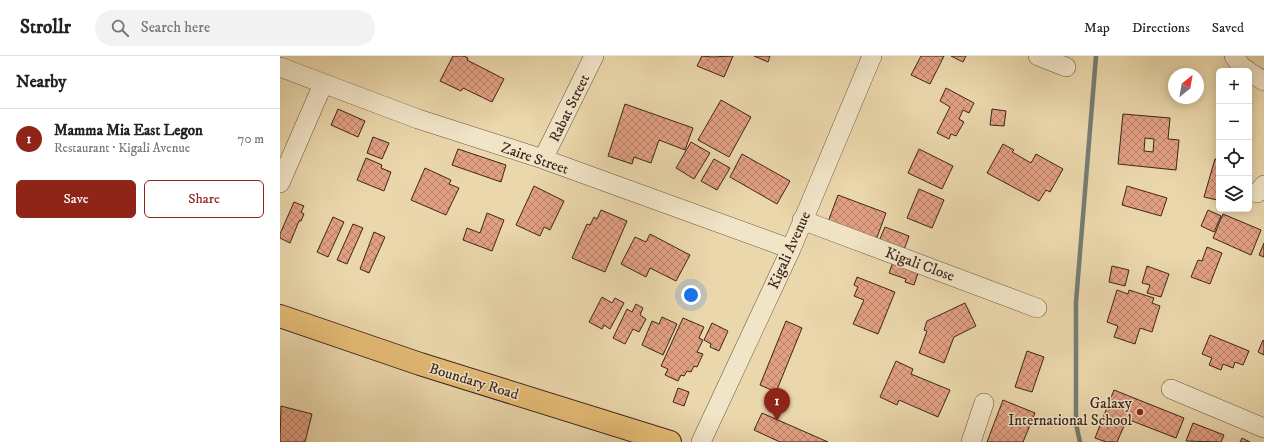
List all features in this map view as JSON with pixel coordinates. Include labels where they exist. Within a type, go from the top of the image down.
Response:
[{"type":"main road","name":"Boundary Road","points":[[280,316],[638,437],[670,442]]},
{"type":"street","name":"Rabat Street","points":[[543,160],[594,56]]},
{"type":"street","name":"Kigali Avenue","points":[[702,442],[790,249],[872,56]]},
{"type":"street","points":[[1038,56],[1066,67]]},
{"type":"street","points":[[1234,56],[1244,68]]},
{"type":"street","name":"Zaire Street","points":[[280,67],[418,119],[543,160],[790,249]]},
{"type":"street","points":[[1252,74],[1264,81]]},
{"type":"street","points":[[280,183],[323,84]]},
{"type":"street","name":"Kigali Close","points":[[802,220],[1037,308]]},
{"type":"street","points":[[1172,389],[1264,428]]},
{"type":"street","points":[[971,442],[984,403]]},
{"type":"building","points":[[453,56],[464,56],[468,58],[467,60],[504,79],[492,102],[463,88],[461,91],[440,81]]},
{"type":"building","points":[[702,56],[733,56],[724,77],[697,66]]},
{"type":"building","points":[[754,56],[770,56],[768,62]]},
{"type":"building","points":[[921,56],[944,56],[930,84],[911,75]]},
{"type":"building","points":[[951,56],[966,56],[963,62]]},
{"type":"building","points":[[946,88],[974,103],[969,113],[963,110],[959,119],[964,122],[956,136],[951,134],[949,139],[937,133],[950,107],[940,101]]},
{"type":"building","points":[[721,100],[751,117],[729,157],[698,140]]},
{"type":"building","points":[[625,104],[693,128],[685,150],[659,140],[651,163],[634,157],[632,164],[608,156]]},
{"type":"building","points":[[338,109],[365,121],[358,137],[331,125]]},
{"type":"building","points":[[992,109],[1006,111],[1004,126],[990,125]]},
{"type":"building","points":[[1123,114],[1170,118],[1168,139],[1179,140],[1176,170],[1118,164]],"holes":[[[1145,138],[1154,139],[1153,152],[1144,151]]]},
{"type":"building","points":[[373,137],[389,143],[382,159],[367,153]]},
{"type":"building","points":[[691,142],[710,153],[694,179],[676,168]]},
{"type":"building","points":[[1003,144],[1014,150],[1012,152],[1031,163],[1036,154],[1063,169],[1050,192],[1046,190],[1039,201],[987,173]]},
{"type":"building","points":[[458,149],[506,165],[501,182],[452,165]]},
{"type":"building","points":[[919,149],[953,166],[942,189],[908,173]]},
{"type":"building","points":[[742,154],[790,181],[777,204],[730,177]]},
{"type":"building","points":[[366,158],[382,165],[381,168],[391,172],[384,191],[357,180]]},
{"type":"building","points":[[714,159],[730,168],[717,190],[701,181]]},
{"type":"building","points":[[1215,159],[1216,159],[1216,200],[1204,197]]},
{"type":"building","points":[[425,168],[451,180],[449,184],[459,188],[446,215],[411,200]]},
{"type":"building","points":[[534,186],[564,201],[550,230],[544,227],[540,236],[516,225]]},
{"type":"building","points":[[1127,186],[1167,198],[1161,216],[1122,205]]},
{"type":"building","points":[[919,189],[944,200],[932,228],[907,218]]},
{"type":"building","points":[[838,195],[886,213],[876,240],[828,222]]},
{"type":"building","points":[[294,202],[304,206],[301,212],[304,214],[301,221],[299,221],[290,243],[280,238],[280,234]]},
{"type":"building","points":[[601,210],[627,221],[605,272],[572,258],[587,224],[590,225],[594,217],[597,219]]},
{"type":"building","points":[[1208,210],[1221,216],[1214,232],[1201,226]]},
{"type":"building","points":[[487,213],[504,220],[492,251],[463,240],[467,228],[480,233]]},
{"type":"building","points":[[1223,214],[1261,230],[1251,255],[1213,238]]},
{"type":"building","points":[[333,217],[344,222],[328,257],[317,252]]},
{"type":"building","points":[[353,224],[363,228],[347,264],[337,260]]},
{"type":"building","points":[[885,227],[909,236],[904,250],[879,241]]},
{"type":"building","points":[[374,232],[385,237],[369,273],[360,269]]},
{"type":"building","points":[[650,234],[690,255],[676,281],[650,268],[646,277],[621,264],[635,237],[646,242]]},
{"type":"building","points":[[1264,243],[1264,257],[1259,255]]},
{"type":"building","points":[[1207,247],[1222,253],[1210,284],[1191,277],[1198,260],[1202,261]]},
{"type":"building","points":[[893,262],[919,270],[914,285],[905,282],[906,279],[889,273]]},
{"type":"building","points":[[1112,266],[1129,270],[1125,286],[1109,282]]},
{"type":"building","points":[[1147,266],[1169,274],[1161,297],[1147,293],[1150,285],[1142,283]]},
{"type":"building","points":[[857,277],[895,292],[878,334],[853,324],[864,300],[854,296],[858,287],[854,285]]},
{"type":"building","points":[[1117,290],[1128,294],[1129,290],[1154,298],[1152,303],[1160,306],[1152,332],[1140,328],[1135,344],[1114,337],[1118,326],[1107,322]]},
{"type":"building","points":[[602,297],[612,303],[615,298],[624,303],[610,329],[604,325],[602,329],[589,322]]},
{"type":"building","points":[[965,303],[976,326],[954,337],[944,363],[919,353],[927,331],[924,330],[927,321]]},
{"type":"building","points":[[636,304],[643,308],[640,315],[646,319],[639,332],[633,329],[625,344],[613,338],[627,309],[632,312]]},
{"type":"building","points":[[662,317],[677,324],[663,355],[642,345],[652,321],[659,324]]},
{"type":"building","points":[[683,318],[704,327],[699,338],[703,340],[697,352],[703,354],[697,367],[694,366],[691,372],[687,371],[684,376],[681,375],[678,381],[665,375],[668,369],[661,366]]},
{"type":"building","points":[[786,321],[802,328],[776,392],[760,385]]},
{"type":"building","points":[[712,323],[728,331],[719,351],[710,347],[711,344],[704,340]]},
{"type":"building","points":[[1210,335],[1249,351],[1243,365],[1235,362],[1233,368],[1223,364],[1221,370],[1209,365],[1212,358],[1202,354]]},
{"type":"building","points":[[1263,340],[1264,341],[1264,355],[1258,352]]},
{"type":"building","points":[[1027,351],[1044,357],[1032,392],[1015,387]]},
{"type":"building","points":[[896,361],[913,369],[911,374],[950,390],[938,417],[899,400],[897,405],[880,397]]},
{"type":"building","points":[[678,388],[689,392],[684,406],[673,402]]},
{"type":"building","points":[[1114,390],[1184,418],[1176,438],[1127,419],[1117,442],[1106,442],[1095,438]]},
{"type":"building","points":[[1003,400],[1035,413],[1023,442],[987,442]]},
{"type":"building","points":[[281,406],[312,414],[305,442],[280,442]]},
{"type":"building","points":[[762,413],[828,442],[780,442],[754,430]]},
{"type":"building","points":[[1193,423],[1224,435],[1221,442],[1186,441]]},
{"type":"building","points":[[1242,438],[1250,442],[1240,442]]},
{"type":"waterway","points":[[1080,442],[1076,424],[1076,302],[1096,56]]},
{"type":"place","name":"Galaxy International School","points":[[1140,412]]},
{"type":"place","name":"Mamma Mia East Legon","points":[[777,421]]}]
